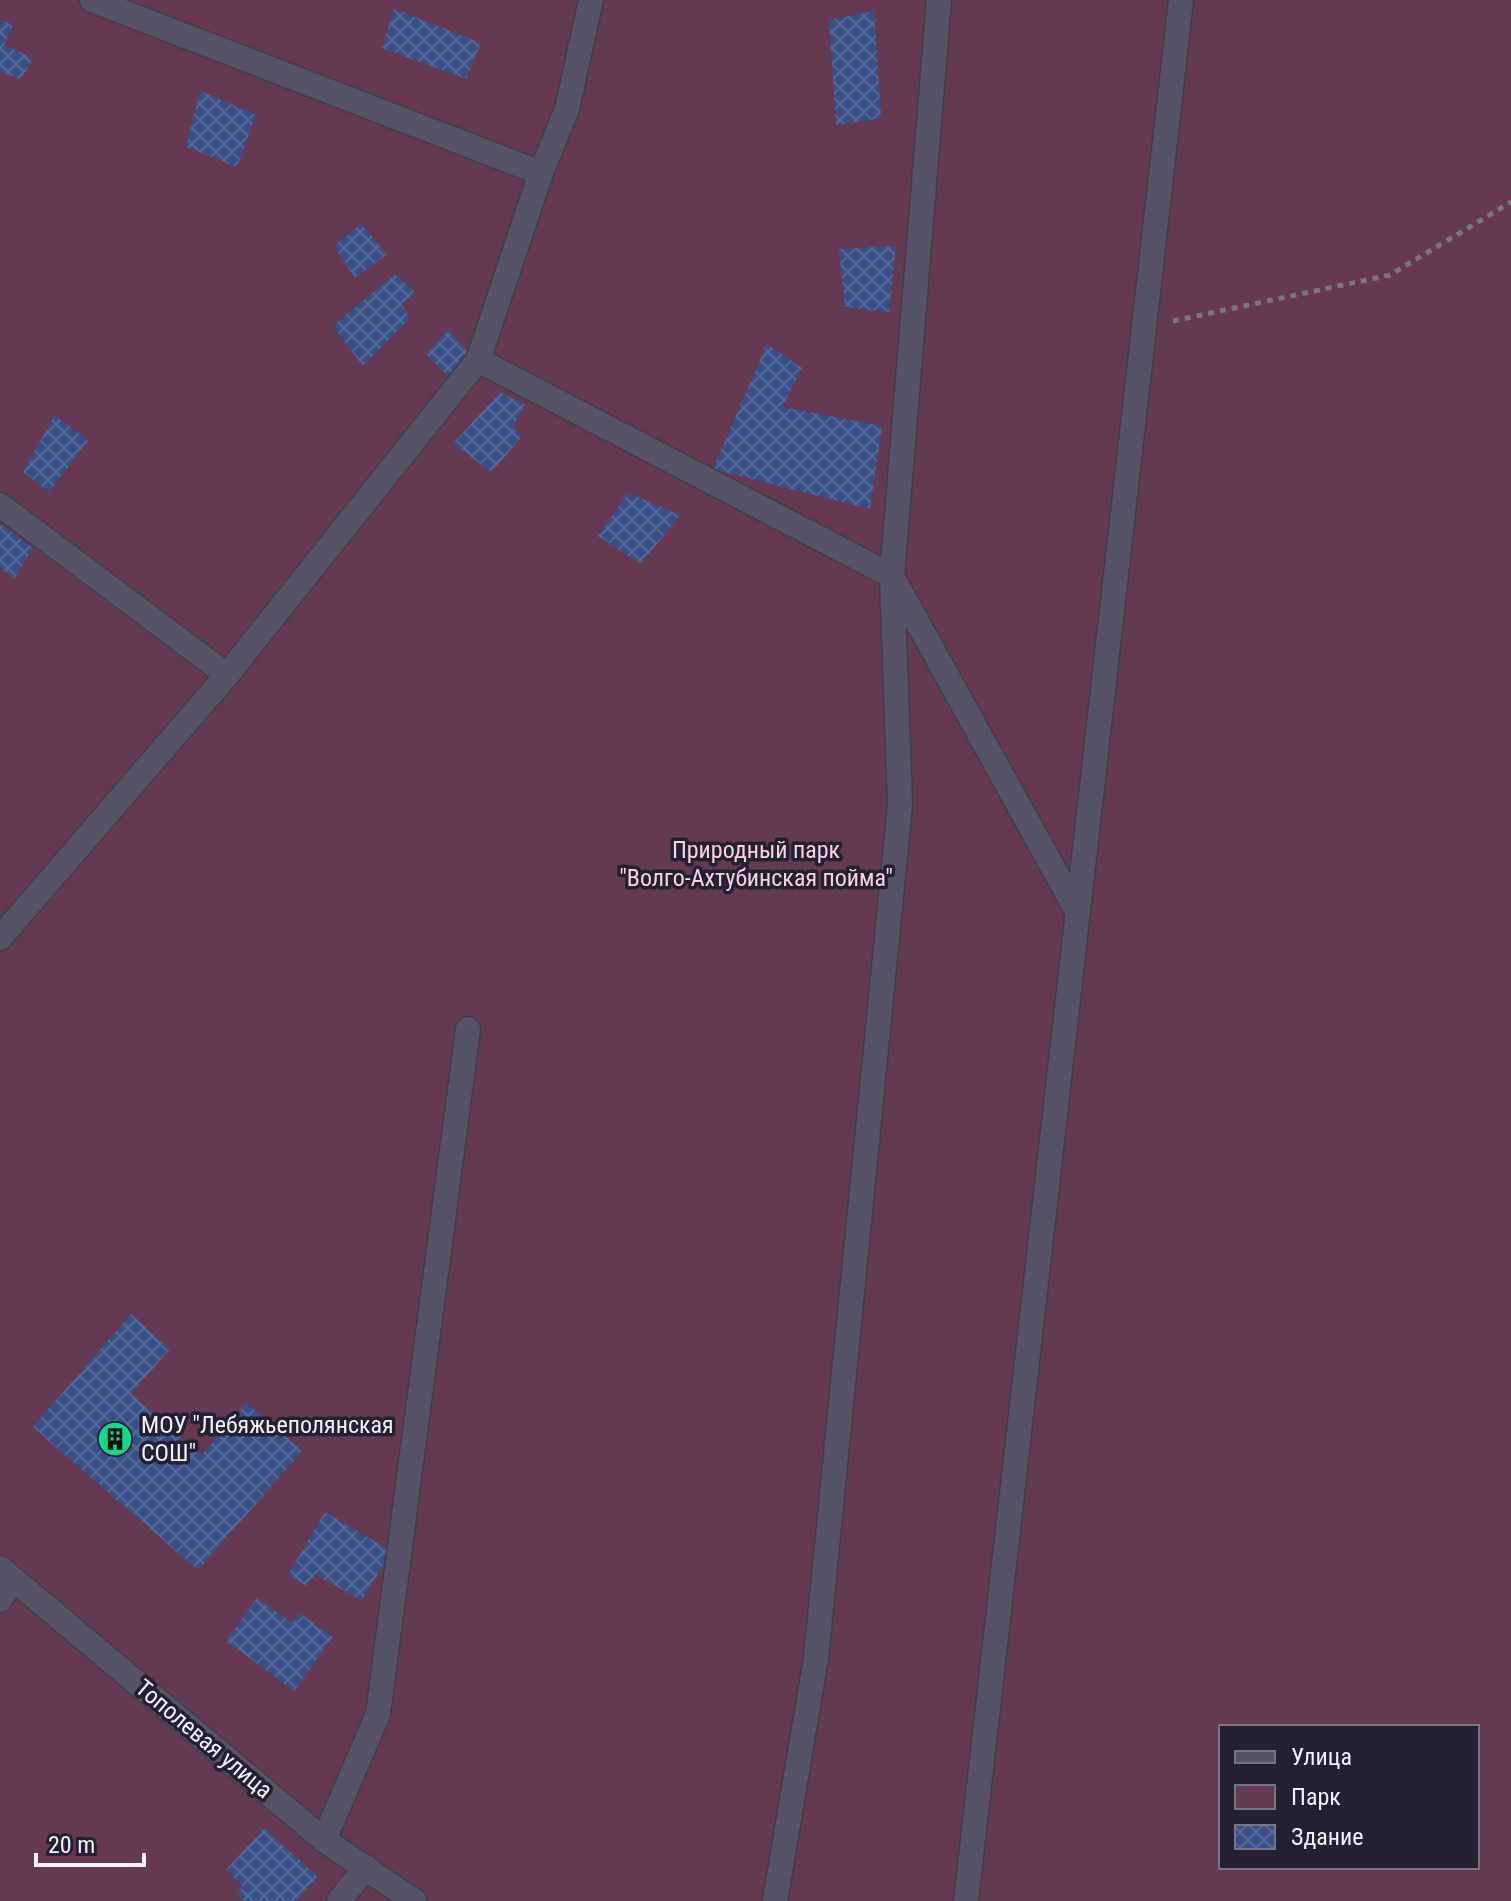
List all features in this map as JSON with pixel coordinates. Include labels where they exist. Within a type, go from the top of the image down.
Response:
[{"type":"street","points":[[92,0],[541,173]]},
{"type":"street","points":[[0,938],[227,675],[478,360],[541,173],[567,109],[591,0]]},
{"type":"street","points":[[775,1901],[816,1658],[900,805],[892,576],[939,0]]},
{"type":"street","points":[[966,1901],[1181,0]]},
{"type":"street","points":[[478,360],[892,576],[1078,913]]},
{"type":"street","points":[[0,505],[227,675]]},
{"type":"street","points":[[324,1840],[378,1714],[468,1029]]},
{"type":"street","name":"Тополевая улица","points":[[4,1583],[324,1840],[414,1901]]},
{"type":"street","points":[[339,1901],[366,1867]]},
{"type":"path","points":[[1144,327],[1390,275],[1511,202]]},
{"type":"green space","name":"Природный парк \"Волго-Ахтубинская пойма\"","points":[[0,0],[1511,0],[1511,1901],[0,1901]]},
{"type":"building","points":[[394,9],[481,43],[466,79],[382,48]]},
{"type":"building","points":[[874,11],[881,118],[836,125],[829,20]]},
{"type":"building","points":[[0,20],[13,25],[4,45],[33,58],[21,79],[0,72]]},
{"type":"building","points":[[200,91],[256,115],[237,167],[186,147]]},
{"type":"building","points":[[361,224],[387,254],[355,278],[334,246]]},
{"type":"building","points":[[896,246],[889,312],[845,307],[839,249]]},
{"type":"building","points":[[395,274],[416,293],[401,304],[410,318],[363,366],[333,326]]},
{"type":"building","points":[[448,330],[469,353],[448,376],[426,354]]},
{"type":"building","points":[[767,344],[802,368],[782,407],[882,426],[870,509],[713,469]]},
{"type":"building","points":[[500,392],[525,405],[513,427],[522,436],[492,472],[453,444]]},
{"type":"building","points":[[55,415],[88,441],[49,492],[23,472]]},
{"type":"building","points":[[628,493],[680,515],[641,564],[598,536]]},
{"type":"building","points":[[0,524],[33,548],[14,579],[0,567]]},
{"type":"building","name":"МОУ \"Лебяжьеполянская СОШ\"","points":[[131,1314],[170,1349],[131,1394],[202,1455],[246,1403],[302,1451],[198,1570],[33,1427]]},
{"type":"building","points":[[325,1512],[391,1551],[362,1601],[315,1574],[307,1586],[288,1575]]},
{"type":"building","points":[[257,1598],[292,1623],[299,1613],[333,1637],[294,1691],[226,1641]]},
{"type":"building","points":[[264,1828],[318,1877],[296,1901],[245,1901],[237,1894],[243,1886],[226,1870]]},
{"type":"place","name":"МОУ \"Лебяжьеполянская СОШ\"","points":[[115,1439]]}]
